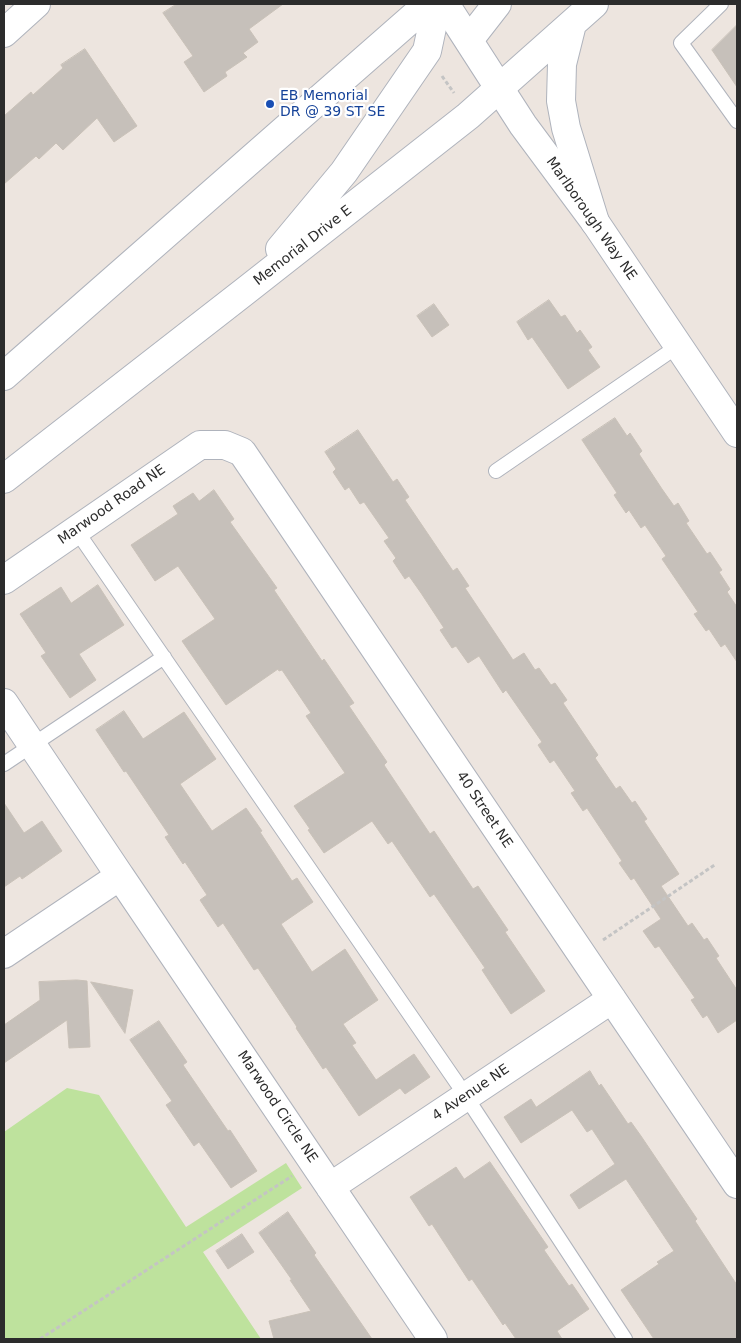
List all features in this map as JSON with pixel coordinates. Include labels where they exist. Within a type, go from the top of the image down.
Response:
[{"type":"street","points":[[4,33],[36,4]]},
{"type":"street","points":[[4,376],[428,4]]},
{"type":"street","points":[[244,292],[344,172],[427,52],[437,4]]},
{"type":"street","name":"Marlborough Way NE","points":[[445,4],[523,125],[595,222],[737,433]]},
{"type":"street","points":[[469,40],[497,4]]},
{"type":"street","name":"Memorial Drive E","points":[[4,479],[468,116],[594,4]]},
{"type":"street","points":[[572,24],[562,64],[560,101],[566,128],[595,222]]},
{"type":"street","name":"Marwood Road NE","points":[[4,580],[200,445],[226,445]]},
{"type":"street","name":"40 Street NE","points":[[226,445],[242,452],[737,1184]]},
{"type":"street","name":"Marwood Circle NE","points":[[4,703],[433,1339]]},
{"type":"street","points":[[4,954],[120,876]]},
{"type":"street","name":"4 Avenue NE","points":[[330,1187],[612,999]]},
{"type":"lane","points":[[721,4],[681,44],[737,121]]},
{"type":"lane","points":[[496,471],[678,346]]},
{"type":"lane","points":[[76,530],[466,1097],[625,1339]]},
{"type":"lane","points":[[4,764],[164,657]]},
{"type":"path","points":[[440,73],[455,95]]},
{"type":"path","points":[[582,955],[716,864]]},
{"type":"path","points":[[40,1339],[314,1162]]},
{"type":"green space","points":[[67,1088],[99,1095],[186,1227],[286,1163],[302,1188],[203,1252],[261,1339],[4,1339],[4,1132]]},
{"type":"building","points":[[177,4],[283,4],[249,29],[258,42],[243,53],[247,57],[225,72],[227,76],[204,92],[184,62],[193,56],[163,13]]},
{"type":"building","points":[[737,25],[737,87],[712,50]]},
{"type":"building","points":[[85,49],[137,126],[114,142],[97,118],[63,150],[56,143],[39,159],[36,156],[4,184],[4,116],[31,92],[33,95],[63,68],[61,65]]},
{"type":"building","points":[[549,300],[561,317],[565,315],[577,333],[580,330],[592,347],[588,350],[600,367],[568,389],[532,337],[528,340],[517,322]]},
{"type":"building","points":[[434,304],[449,325],[432,337],[417,316]]},
{"type":"building","points":[[615,418],[627,436],[630,433],[642,451],[639,454],[662,489],[674,506],[678,503],[689,521],[686,523],[707,554],[710,552],[722,570],[719,572],[730,589],[727,592],[737,607],[737,662],[725,644],[721,647],[709,629],[706,631],[694,614],[698,612],[662,559],[666,556],[645,525],[641,528],[629,510],[626,513],[614,495],[617,493],[582,440]]},
{"type":"building","points":[[358,430],[393,482],[397,479],[409,497],[405,500],[453,571],[457,568],[469,586],[465,588],[513,660],[524,653],[535,670],[539,668],[551,685],[555,683],[567,700],[563,703],[598,755],[595,758],[616,789],[620,786],[632,803],[635,801],[647,819],[644,821],[679,874],[661,886],[688,926],[692,923],[704,940],[707,938],[719,956],[716,958],[737,990],[737,1020],[718,1033],[707,1015],[703,1018],[691,1000],[695,998],[659,946],[655,948],[643,931],[661,919],[634,878],[631,880],[619,863],[622,861],[587,808],[583,811],[571,793],[575,791],[554,760],[550,763],[538,745],[542,742],[506,690],[503,693],[479,656],[468,663],[456,646],[452,648],[440,630],[444,628],[421,593],[409,576],[405,579],[393,561],[396,558],[384,541],[389,538],[364,502],[360,504],[349,487],[345,490],[333,472],[336,469],[325,452]]},
{"type":"building","points":[[214,490],[234,519],[230,522],[277,588],[274,590],[322,661],[324,659],[354,703],[349,706],[387,762],[384,765],[430,834],[434,831],[473,889],[478,886],[508,930],[505,932],[545,991],[511,1014],[482,970],[485,968],[434,894],[430,897],[392,841],[388,844],[372,821],[324,853],[308,830],[310,829],[294,806],[345,773],[306,716],[311,713],[282,670],[279,671],[278,669],[226,705],[182,641],[215,619],[178,566],[155,581],[131,545],[178,514],[173,506],[193,493],[199,501]]},
{"type":"building","points":[[98,585],[124,625],[79,654],[96,680],[70,698],[41,656],[46,653],[20,614],[61,587],[71,603]]},
{"type":"building","points":[[124,711],[143,739],[184,712],[216,759],[180,784],[212,831],[246,808],[292,881],[297,878],[313,902],[281,924],[312,972],[345,949],[378,1000],[343,1024],[356,1043],[352,1045],[376,1080],[414,1054],[430,1077],[405,1094],[400,1088],[359,1116],[326,1067],[323,1069],[258,968],[254,970],[223,923],[218,927],[200,900],[207,895],[185,862],[183,864],[165,837],[169,835],[96,730]]},
{"type":"building","points":[[4,803],[24,833],[42,821],[62,851],[22,879],[20,876],[4,887]]},
{"type":"building","points":[[87,981],[90,1047],[69,1048],[67,1020],[4,1063],[4,1025],[40,1000],[39,982]]},
{"type":"building","points":[[91,982],[133,990],[125,1033]]},
{"type":"building","points":[[159,1021],[187,1062],[183,1065],[257,1171],[231,1188],[199,1142],[194,1146],[166,1105],[172,1101],[130,1040]]},
{"type":"building","points":[[590,1071],[628,1124],[631,1122],[641,1136],[697,1219],[695,1221],[737,1285],[737,1339],[654,1339],[621,1290],[659,1264],[657,1262],[674,1251],[626,1179],[579,1209],[570,1195],[615,1164],[592,1129],[587,1132],[572,1110],[521,1143],[504,1117],[531,1099],[536,1107]]},
{"type":"building","points":[[490,1162],[548,1247],[544,1250],[569,1286],[572,1284],[589,1309],[557,1331],[562,1339],[516,1339],[505,1323],[503,1325],[472,1279],[469,1281],[432,1224],[429,1226],[410,1197],[456,1167],[464,1179]]},
{"type":"building","points":[[288,1212],[316,1253],[314,1255],[372,1339],[274,1339],[269,1321],[311,1311],[259,1233]]},
{"type":"building","points":[[242,1234],[254,1252],[228,1269],[216,1251]]},
{"type":"place","name":"EB Memorial DR @ 39 ST SE","points":[[270,104]]}]
